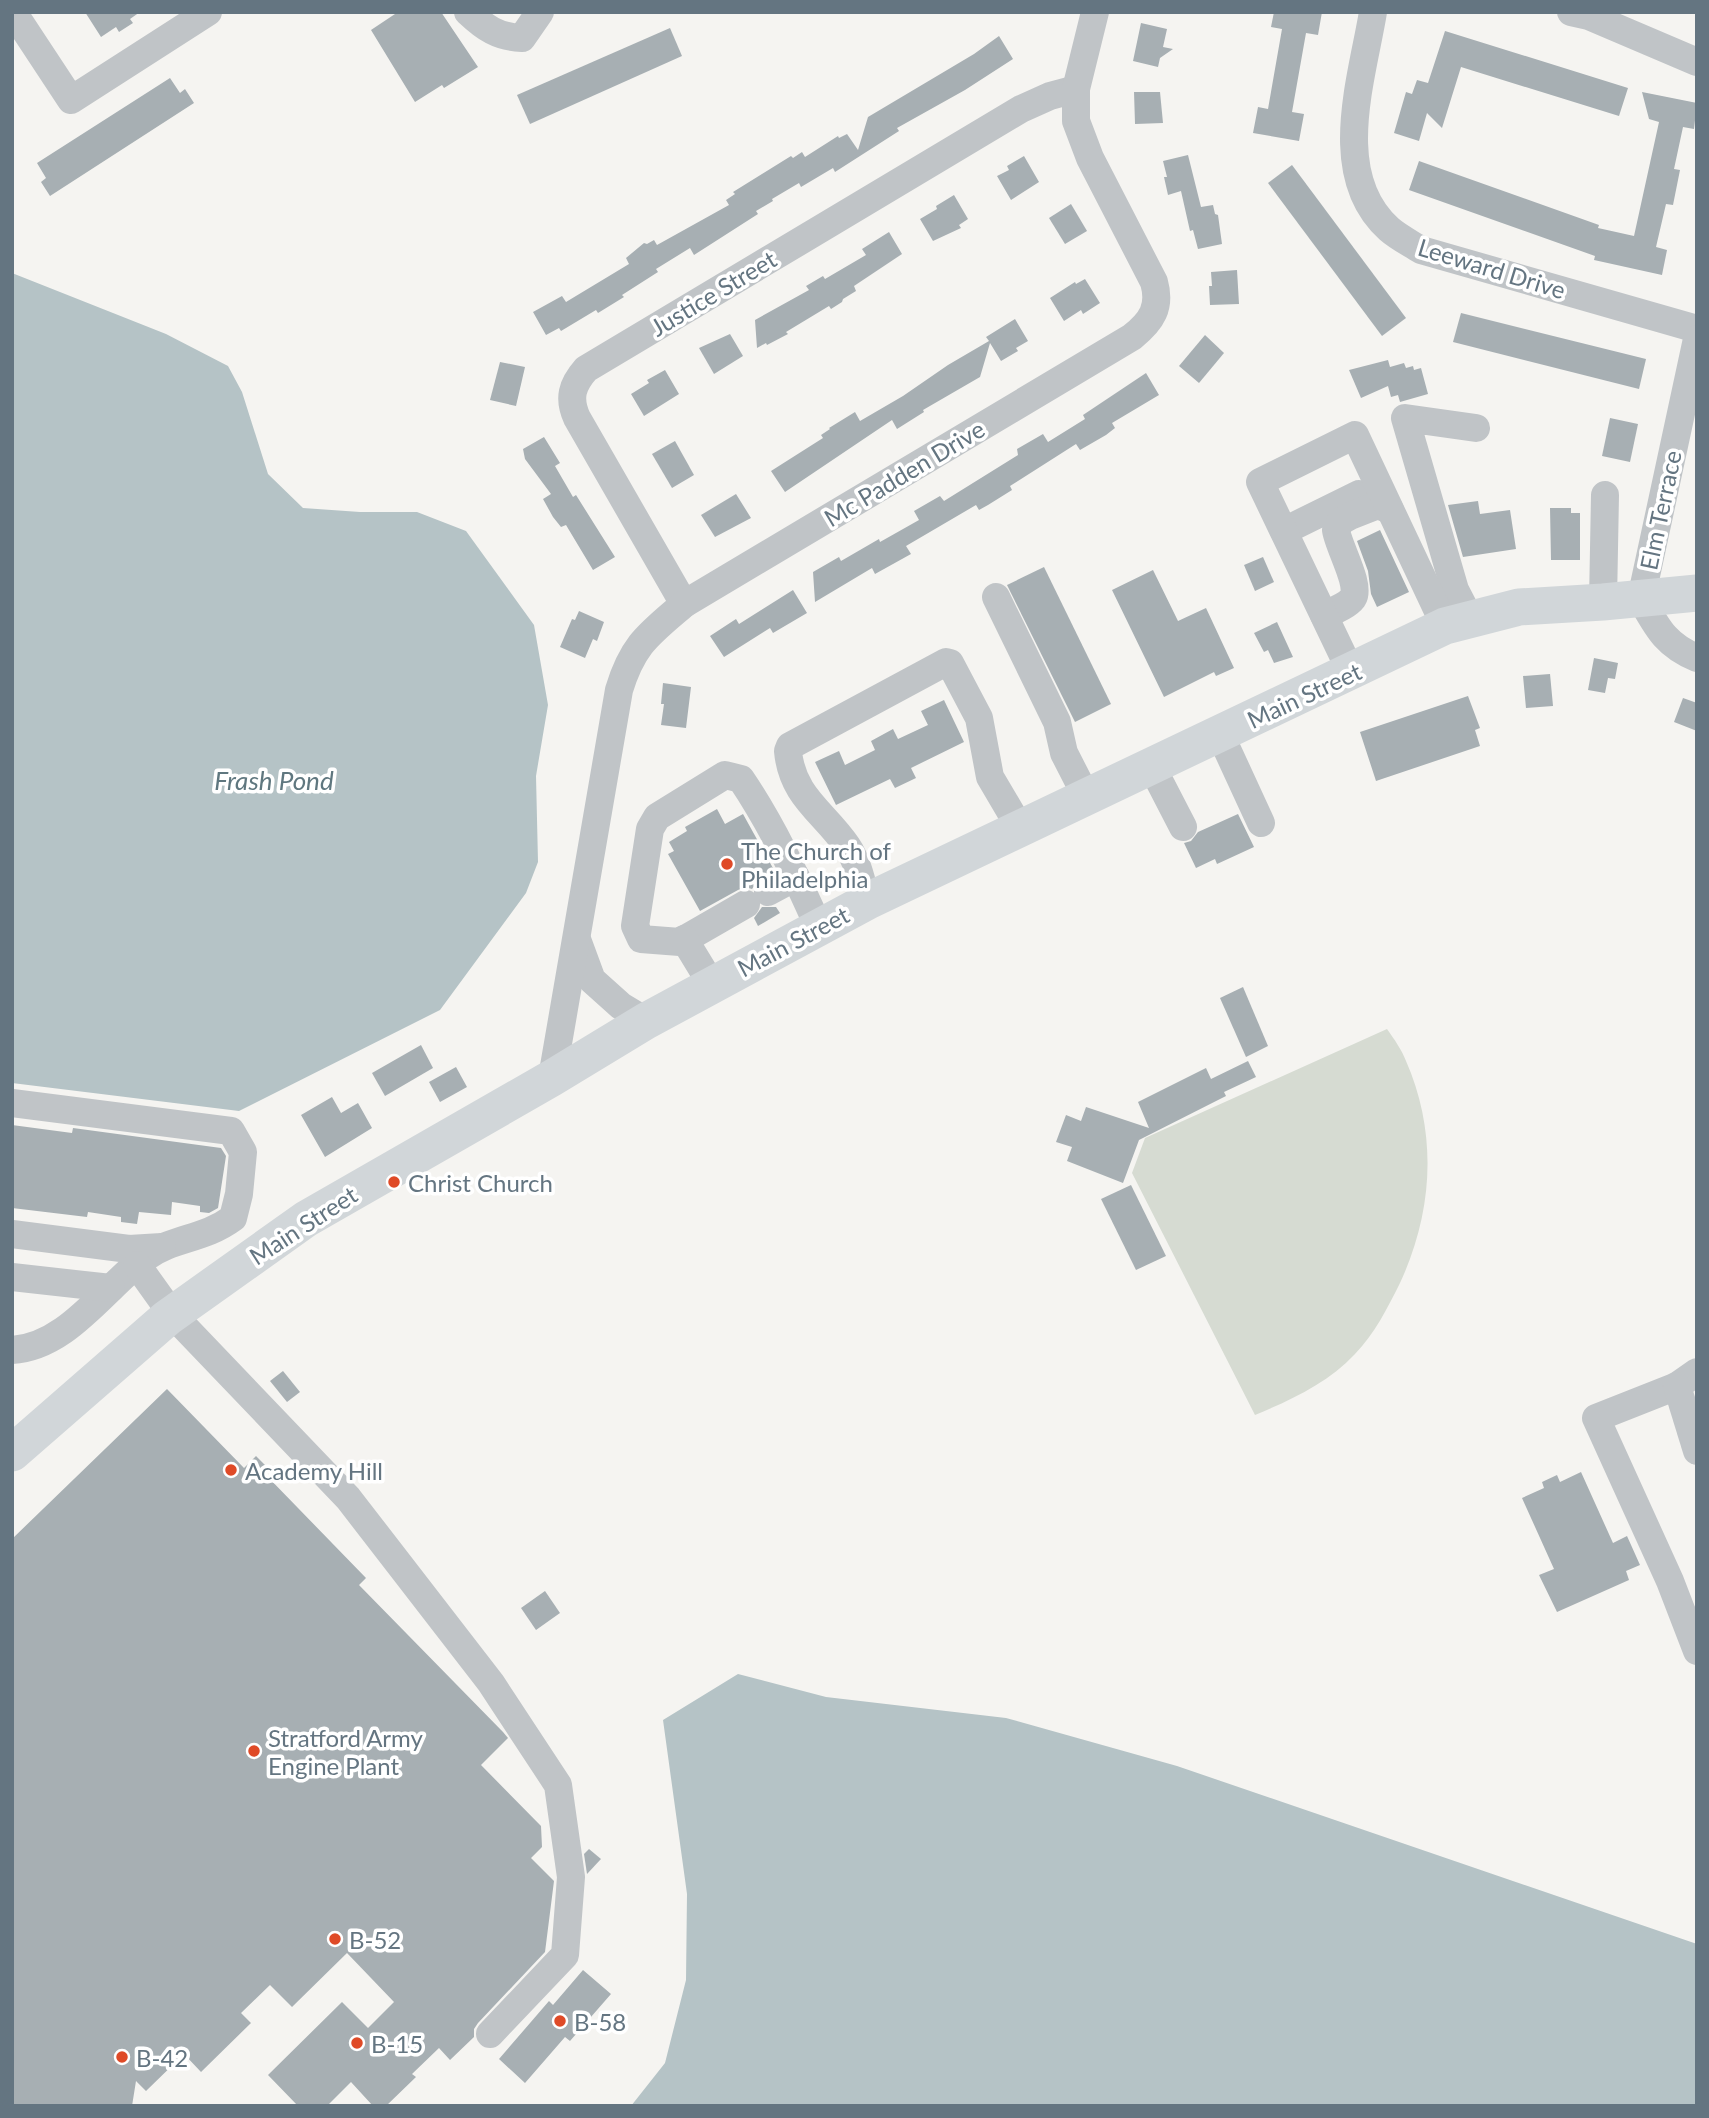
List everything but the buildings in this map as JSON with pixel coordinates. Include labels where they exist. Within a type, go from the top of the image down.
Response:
[{"type":"main road","name":"Main Street","points":[[14,1447],[173,1314],[306,1219],[646,1021],[867,902],[1150,765],[1457,622],[1519,607],[1697,593]]},
{"type":"street","points":[[13,12],[71,100],[208,12]]},
{"type":"street","points":[[468,12],[491,32],[505,37],[522,38],[540,12]]},
{"type":"street","name":"Mc Padden Drive","points":[[552,1078],[620,690],[627,665],[646,637],[684,604],[1121,344],[1148,324],[1156,308],[1154,282],[1090,158],[1076,121],[1076,89],[1095,12]]},
{"type":"street","name":"Leeward Drive","points":[[1373,12],[1354,127],[1353,156],[1358,179],[1374,211],[1389,229],[1421,250],[1697,329]]},
{"type":"street","points":[[1571,12],[1589,16],[1697,62]]},
{"type":"street","name":"Justice Street","points":[[684,604],[577,418],[571,396],[579,377],[598,362],[1021,109],[1050,96],[1076,89]]},
{"type":"street","name":"Elm Terrace","points":[[1641,599],[1697,339]]},
{"type":"street","points":[[1457,622],[1455,590],[1405,418],[1476,428]]},
{"type":"street","points":[[1351,672],[1260,482],[1355,435],[1390,510],[1457,622]]},
{"type":"street","points":[[1284,531],[1378,485]]},
{"type":"street","points":[[1603,602],[1605,495]]},
{"type":"street","points":[[1324,615],[1351,601],[1355,594],[1355,583],[1338,543],[1336,530],[1341,522],[1378,505],[1390,510]]},
{"type":"street","points":[[996,597],[1057,723],[1064,753],[1086,796]]},
{"type":"street","points":[[1641,599],[1660,633],[1678,649],[1697,658]]},
{"type":"street","points":[[867,902],[857,867],[847,846],[805,797],[797,782],[788,751],[790,746],[946,662],[950,663],[969,694],[979,718],[990,776],[1020,828]]},
{"type":"street","points":[[1220,734],[1261,823]]},
{"type":"street","points":[[1150,765],[1183,827]]},
{"type":"street","points":[[796,877],[680,942],[641,939],[635,926],[650,829],[657,817],[725,775],[741,779],[758,805],[796,877],[819,928]]},
{"type":"street","name":"Mc Padden Drive","points":[[578,939],[592,980],[621,1006],[646,1021]]},
{"type":"street","points":[[684,939],[712,985]]},
{"type":"street","points":[[12,1103],[231,1131],[243,1152],[239,1194],[233,1218],[203,1235],[172,1242],[146,1257],[55,1338],[27,1349],[12,1350]]},
{"type":"street","points":[[12,1234],[129,1249],[165,1247]]},
{"type":"street","points":[[137,1265],[173,1314],[348,1498],[491,1683],[558,1785],[571,1877],[565,1955],[490,2034]]},
{"type":"street","points":[[12,1277],[111,1289]]},
{"type":"street","points":[[1697,1451],[1687,1379],[1596,1418],[1670,1581],[1697,1651]]},
{"type":"shaded area","points":[[1387,1029],[1402,1053],[1416,1089],[1427,1145],[1425,1201],[1411,1256],[1385,1311],[1369,1338],[1355,1354],[1321,1382],[1255,1415],[1132,1173],[1145,1138]]},
{"type":"water","name":"Frash Pond","points":[[12,273],[166,334],[228,366],[242,392],[268,474],[303,508],[417,512],[466,531],[534,625],[548,705],[536,776],[538,862],[526,893],[440,1010],[239,1111],[12,1083]]},
{"type":"water","points":[[738,1674],[826,1697],[1006,1718],[1177,1766],[1697,1944],[1697,2106],[631,2106],[665,2063],[686,1980],[687,1894],[663,1720]]},
{"type":"place","name":"The Church of Philadelphia","points":[[727,864]]},
{"type":"place","name":"Christ Church","points":[[394,1182]]},
{"type":"place","name":"Academy Hill","points":[[231,1470]]},
{"type":"place","name":"Stratford Army Engine Plant","points":[[254,1751]]},
{"type":"place","name":"B-52","points":[[335,1939]]},
{"type":"place","name":"B-58","points":[[560,2021]]},
{"type":"place","name":"B-15","points":[[357,2043]]},
{"type":"place","name":"B-42","points":[[122,2057]]}]
